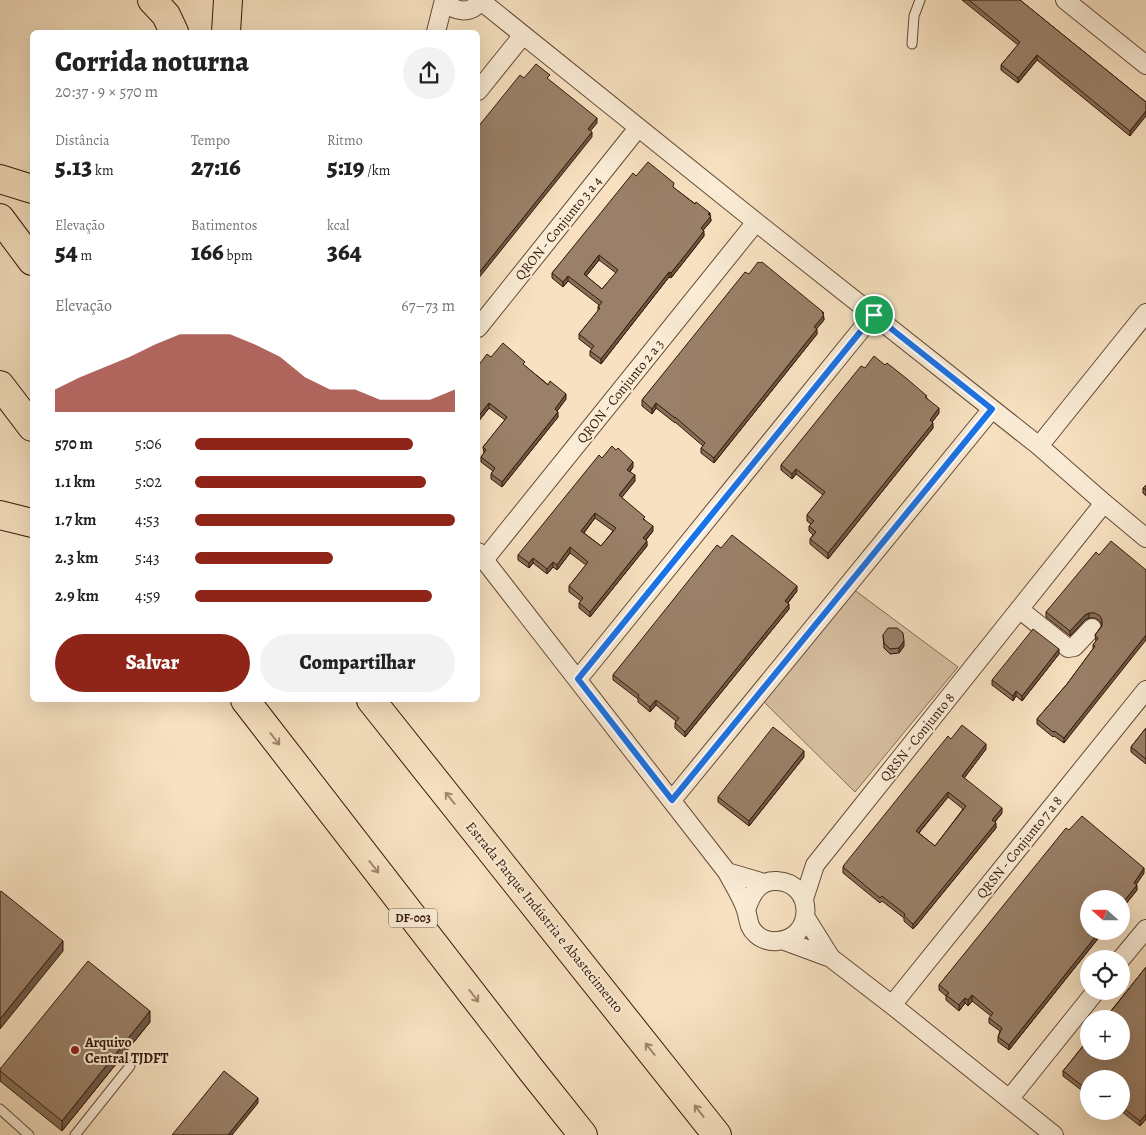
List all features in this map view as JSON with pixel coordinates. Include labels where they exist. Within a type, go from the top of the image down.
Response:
[{"type":"highway","points":[[152,0],[166,14],[173,30]]},
{"type":"highway","points":[[226,30],[228,0]]},
{"type":"highway","points":[[0,179],[30,187]]},
{"type":"highway","points":[[0,218],[30,258]]},
{"type":"highway","points":[[0,385],[30,423]]},
{"type":"highway","points":[[0,515],[30,523]]},
{"type":"highway","name":"DF-003","points":[[247,702],[532,1072],[583,1135]]},
{"type":"highway","name":"Estrada Parque Indústria e Abastecimento","points":[[373,702],[717,1135]]},
{"type":"street","points":[[444,0],[450,7],[459,11],[468,11],[476,7],[481,0],[638,128],[1039,446],[1146,538]]},
{"type":"street","points":[[436,30],[444,0]]},
{"type":"street","points":[[1065,0],[1146,65]]},
{"type":"street","points":[[445,30],[459,11]]},
{"type":"street","points":[[480,89],[523,36]]},
{"type":"street","name":"QRON - Conjunto 3 a 4","points":[[480,326],[638,128]]},
{"type":"street","name":"QRON - Conjunto 2 a 3","points":[[481,556],[756,222]]},
{"type":"street","points":[[1039,446],[1146,313]]},
{"type":"street","points":[[578,679],[874,315]]},
{"type":"street","points":[[672,800],[992,409]]},
{"type":"street","name":"QRSN - Conjunto 8","points":[[804,899],[815,865],[1104,503]]},
{"type":"street","points":[[481,556],[727,872],[746,910],[748,924],[757,935],[770,942],[785,941],[831,958],[1010,1098],[1054,1135]]},
{"type":"street","points":[[1019,609],[1068,648],[1074,646],[1092,628]]},
{"type":"street","name":"QRSN - Conjunto 7 a 8","points":[[892,1005],[1146,690]]},
{"type":"street","name":"QRSN - Conjunto 8","points":[[784,882],[815,865]]},
{"type":"street","points":[[727,872],[764,883],[784,882],[796,888],[804,899],[806,918],[798,932],[785,941]]},
{"type":"street","points":[[746,910],[751,894],[764,883]]},
{"type":"street","points":[[806,918],[831,958]]},
{"type":"street","points":[[1129,950],[1146,929]]},
{"type":"street","points":[[1010,1098],[1089,1000]]},
{"type":"lane","points":[[912,44],[914,16],[920,0]]},
{"type":"lane","points":[[75,1135],[130,1066]]},
{"type":"lane","points":[[0,1109],[29,1135]]},
{"type":"shaded area","points":[[849,586],[958,667],[855,792],[761,699]]},
{"type":"building","points":[[969,0],[1020,0],[1146,102],[1146,111],[1130,131],[1037,55],[1018,78],[1001,65],[1020,42]]},
{"type":"building","points":[[536,64],[550,75],[547,78],[597,118],[588,129],[592,132],[480,272],[480,125],[520,75],[524,78]]},
{"type":"building","points":[[648,162],[674,183],[673,187],[695,204],[696,202],[710,213],[708,214],[711,216],[701,228],[704,231],[671,273],[669,272],[601,359],[590,351],[594,346],[579,334],[600,308],[598,307],[602,302],[568,276],[563,282],[552,273],[633,173],[636,176]],"holes":[[[599,255],[618,270],[602,289],[584,274]]]},
{"type":"building","points":[[758,262],[762,262],[823,312],[824,315],[814,327],[817,329],[714,458],[701,448],[705,443],[675,417],[656,403],[652,409],[642,400],[745,272],[749,274]]},
{"type":"building","points":[[503,343],[525,362],[523,364],[548,385],[550,381],[566,394],[555,409],[558,412],[502,482],[491,474],[495,468],[481,457],[486,450],[483,447],[507,417],[489,403],[480,414],[480,363],[487,354],[491,357]]},
{"type":"building","points":[[874,356],[885,365],[887,363],[906,378],[939,408],[930,420],[933,423],[828,553],[810,539],[816,532],[809,526],[814,521],[807,515],[825,492],[796,469],[792,474],[781,465],[861,366],[865,368]]},
{"type":"building","points":[[612,446],[616,450],[618,448],[633,462],[627,470],[635,475],[619,495],[645,517],[643,519],[653,526],[643,538],[647,541],[590,612],[579,603],[583,598],[569,586],[588,562],[570,547],[557,565],[553,562],[547,569],[533,558],[529,563],[518,555],[599,455],[602,458]],"holes":[[[595,513],[616,528],[601,546],[581,531]]]},
{"type":"building","points":[[732,535],[797,586],[785,601],[789,604],[685,732],[675,723],[679,718],[656,700],[650,707],[638,697],[639,695],[613,675],[717,545],[721,548]]},
{"type":"building","points":[[1111,541],[1146,570],[1146,635],[1064,738],[1037,719],[1067,684],[1095,646],[1093,645],[1098,638],[1095,635],[1102,626],[1102,620],[1095,613],[1089,613],[1070,631],[1046,612],[1096,552],[1099,555]]},
{"type":"building","points":[[888,628],[897,628],[903,633],[904,641],[899,648],[890,649],[884,643],[883,635]]},
{"type":"building","points":[[1033,629],[1059,649],[1022,696],[1016,691],[1013,696],[992,680]]},
{"type":"building","points":[[962,725],[986,744],[962,776],[1002,808],[992,820],[996,823],[913,924],[904,916],[905,914],[882,896],[880,898],[843,867],[948,736],[951,739]],"holes":[[[948,792],[966,806],[935,846],[916,831]]]},
{"type":"building","points":[[773,727],[804,751],[749,821],[718,797]]},
{"type":"building","points":[[1146,728],[1146,759],[1131,747]]},
{"type":"building","points":[[1082,816],[1144,868],[1134,883],[1137,885],[1130,894],[1130,890],[1080,890],[1080,940],[1093,940],[1085,950],[1080,950],[1080,956],[1009,1045],[998,1037],[1002,1028],[989,1018],[993,1013],[972,995],[968,1000],[965,998],[959,1005],[946,995],[949,993],[939,985],[1066,828],[1069,830]]},
{"type":"building","points":[[0,892],[63,941],[0,1019]]},
{"type":"building","name":"Arquivo Central TJDFT","points":[[88,961],[150,1011],[62,1121],[0,1071],[0,1069]]},
{"type":"building","points":[[1146,967],[1146,1114],[1140,1121],[1130,1113],[1130,1070],[1080,1070],[1080,1084],[1063,1071],[1080,1050],[1080,1060],[1130,1060],[1130,1010],[1112,1010],[1120,1000],[1130,1000],[1130,987]]},
{"type":"building","points":[[224,1071],[258,1098],[228,1135],[172,1135]]},
{"type":"place","name":"Arquivo Central TJDFT","points":[[75,1050]]},
{"type":"route","points":[[874,315],[992,409],[672,800],[578,679],[874,315]]}]
